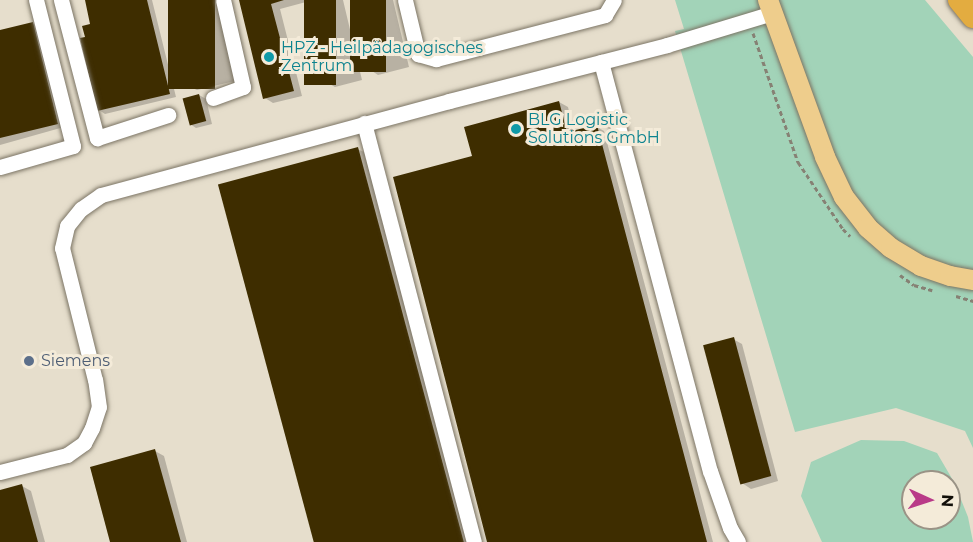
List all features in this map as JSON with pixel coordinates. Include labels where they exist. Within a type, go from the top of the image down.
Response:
[{"type":"highway","points":[[959,0],[973,17]]},
{"type":"main road","points":[[770,6],[825,157],[844,197],[868,228],[891,248],[921,266],[950,276],[973,280]]},
{"type":"lane","points":[[0,167],[73,146],[36,0]]},
{"type":"lane","points":[[61,0],[97,138],[168,115]]},
{"type":"lane","points":[[213,98],[243,87],[224,0]]},
{"type":"lane","points":[[405,0],[418,54],[435,59],[605,15],[614,0]]},
{"type":"lane","points":[[0,472],[67,455],[84,443],[99,407],[62,248],[67,226],[81,209],[101,195],[364,123],[667,45],[770,6]]},
{"type":"lane","points":[[601,62],[710,471],[729,528],[738,542]]},
{"type":"lane","points":[[364,123],[474,542]]},
{"type":"green space","points":[[675,0],[925,0],[973,57],[973,448],[965,431],[896,408],[795,432],[675,31],[684,29]]},
{"type":"green space","points":[[861,440],[904,441],[937,453],[947,470],[901,470],[901,530],[961,530],[961,500],[968,517],[973,542],[822,542],[801,496],[811,462]]},
{"type":"building","points":[[85,0],[147,0],[170,94],[97,111],[80,38],[85,37],[82,26],[90,24]]},
{"type":"building","points":[[168,0],[215,0],[215,89],[168,89]]},
{"type":"building","name":"HPZ - Heilpädagogisches Zentrum","points":[[239,0],[284,0],[271,4],[294,91],[263,99]]},
{"type":"building","name":"HPZ - Heilpädagogisches Zentrum","points":[[304,0],[336,0],[336,85],[304,85]]},
{"type":"building","points":[[350,0],[386,0],[386,72],[350,72]]},
{"type":"building","points":[[33,22],[58,124],[0,138],[0,30]]},
{"type":"building","points":[[199,94],[206,121],[190,125],[183,98]]},
{"type":"building","points":[[559,101],[567,132],[597,125],[707,542],[487,542],[393,177],[472,156],[464,127]]},
{"type":"building","points":[[358,147],[464,542],[314,542],[218,185]]},
{"type":"building","points":[[734,337],[771,476],[740,484],[703,345]]},
{"type":"building","points":[[155,449],[181,542],[110,542],[90,467]]},
{"type":"building","points":[[22,484],[38,542],[0,542],[0,490]]},
{"type":"place","name":"HPZ - Heilpädagogisches Zentrum","points":[[269,57]]},
{"type":"place","name":"BLG Logistic Solutions GmbH","points":[[516,129]]},
{"type":"place","name":"Siemens","points":[[29,361]]}]
